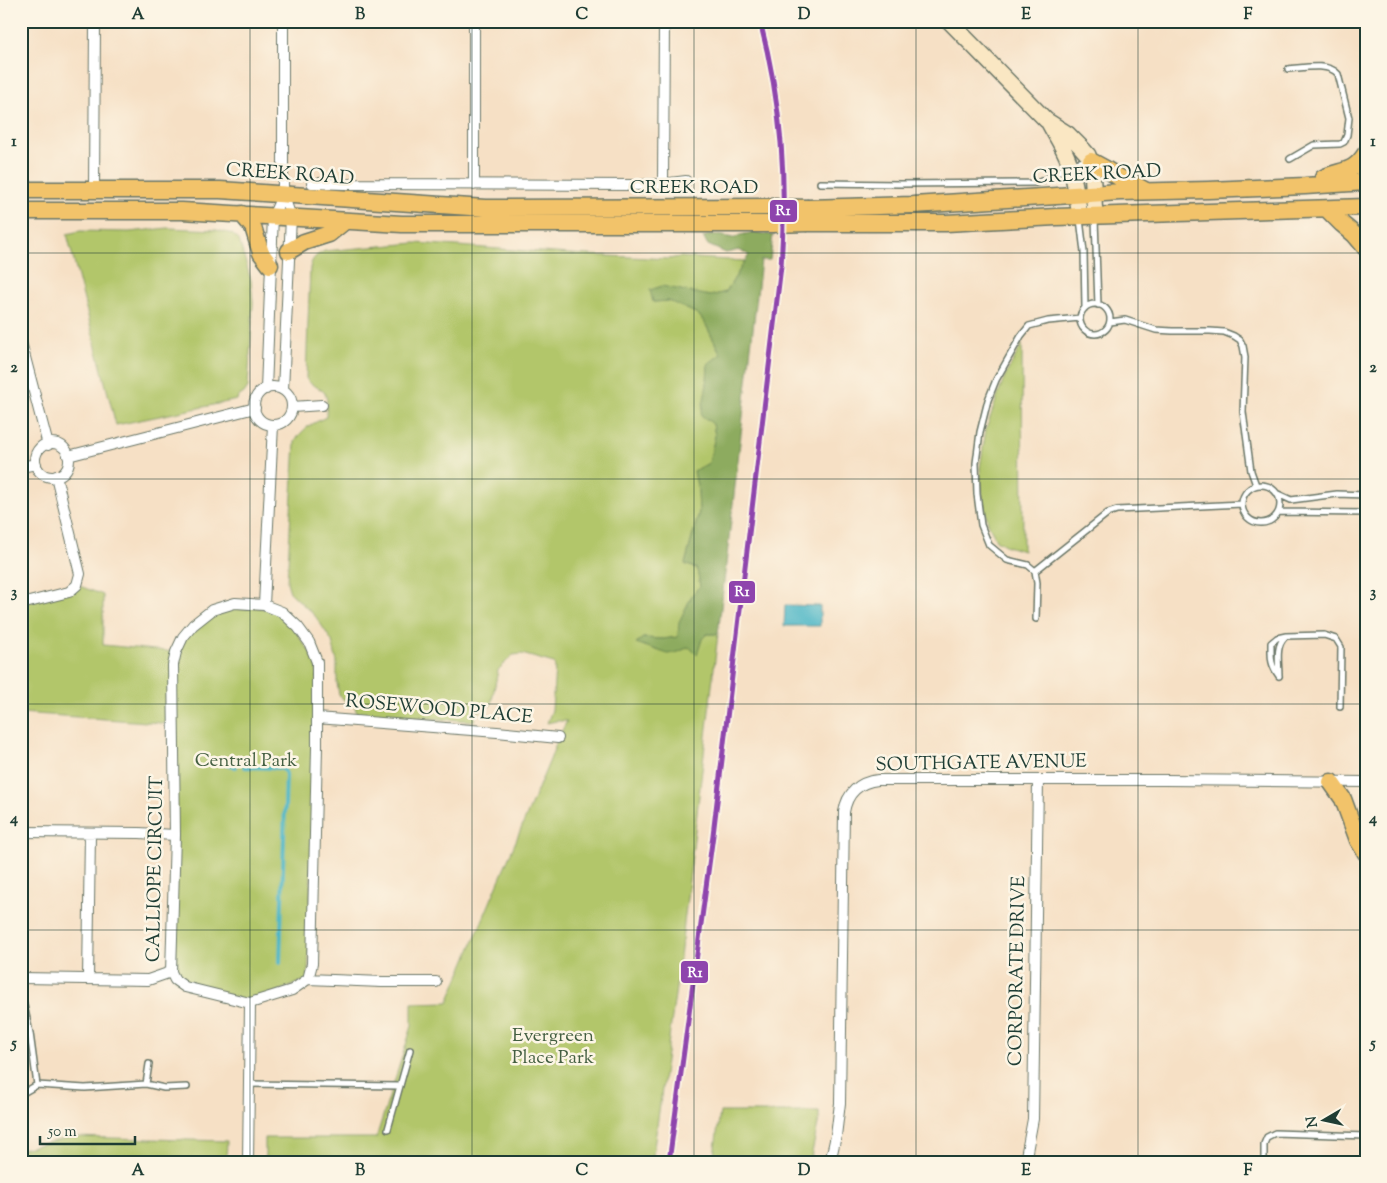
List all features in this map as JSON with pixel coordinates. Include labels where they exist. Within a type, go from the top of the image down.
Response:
[{"type":"main road","points":[[1305,186],[1327,176],[1343,173],[1355,166],[1366,153]]},
{"type":"main road","points":[[1091,161],[1147,192]]},
{"type":"main road","name":"CREEK ROAD","points":[[808,215],[913,205],[1093,194],[1366,182]]},
{"type":"main road","name":"CREEK ROAD","points":[[21,190],[220,190],[484,208],[808,215],[946,223],[1087,216],[1366,207]]},
{"type":"main road","points":[[1327,209],[1356,235],[1366,248]]},
{"type":"main road","name":"CREEK ROAD","points":[[21,211],[182,211],[402,224],[772,215]]},
{"type":"main road","points":[[242,214],[253,227],[261,253],[270,265]]},
{"type":"main road","points":[[289,251],[309,240],[329,234],[345,221]]},
{"type":"main road","points":[[1331,782],[1343,799],[1358,840],[1366,853]]},
{"type":"street","points":[[94,190],[95,21]]},
{"type":"street","points":[[283,21],[283,194],[291,217],[283,390]]},
{"type":"street","points":[[474,21],[474,185]]},
{"type":"street","points":[[663,184],[664,21]]},
{"type":"street","points":[[949,21],[1046,120],[1068,134],[1084,150],[1091,161],[1093,194],[1087,216]]},
{"type":"street","points":[[1046,120],[1063,149],[1070,166],[1077,195],[1087,216]]},
{"type":"street","name":"CREEK ROAD","points":[[312,183],[637,185],[686,181]]},
{"type":"street","points":[[266,389],[273,216],[283,194]]},
{"type":"street","points":[[21,342],[48,445]]},
{"type":"street","points":[[266,389],[283,390],[290,397],[291,412],[284,422],[274,425],[263,422],[256,413],[257,396],[266,389]]},
{"type":"street","points":[[292,407],[322,405]]},
{"type":"street","points":[[68,456],[255,408]]},
{"type":"street","points":[[264,605],[274,425]]},
{"type":"street","points":[[53,443],[63,447],[69,462],[61,475],[51,478],[41,474],[37,469],[35,459],[36,454],[43,446],[48,445],[53,443]]},
{"type":"street","points":[[21,467],[36,464]]},
{"type":"street","points":[[21,604],[69,592],[77,585],[80,574],[56,476]]},
{"type":"street","name":"CALLIOPE CIRCUIT","points":[[250,1003],[185,987],[175,980],[172,972],[175,835],[173,665],[176,652],[193,624],[212,610],[235,603],[264,605],[282,612],[298,627],[309,642],[317,662],[318,718],[312,964],[308,979]]},
{"type":"street","name":"ROSEWOOD PLACE","points":[[318,718],[558,738]]},
{"type":"street","name":"SOUTHGATE AVENUE","points":[[830,1162],[836,1136],[839,1109],[843,818],[846,801],[857,787],[867,782],[878,780],[1366,782]]},
{"type":"street","name":"CORPORATE DRIVE","points":[[1026,1162],[1032,1130],[1034,1104],[1038,780]]},
{"type":"street","points":[[21,832],[175,835]]},
{"type":"street","points":[[88,979],[90,833]]},
{"type":"street","points":[[21,978],[148,980],[172,972]]},
{"type":"street","points":[[248,1162],[250,1003],[292,990],[308,979],[436,982]]},
{"type":"lane","points":[[1288,69],[1326,67],[1334,70],[1338,74],[1349,118],[1347,135],[1344,142],[1340,144],[1314,145],[1290,159]]},
{"type":"lane","name":"CREEK ROAD","points":[[820,184],[1036,183],[1048,179],[1079,161],[1091,161]]},
{"type":"lane","points":[[1087,216],[1098,305]]},
{"type":"lane","points":[[1085,308],[1084,252],[1087,216]]},
{"type":"lane","points":[[1094,304],[1106,309],[1110,322],[1105,331],[1096,335],[1086,332],[1080,323],[1080,314],[1085,308],[1094,304]]},
{"type":"lane","points":[[1036,619],[1037,583],[1035,571],[1028,565],[1007,560],[989,545],[981,524],[976,494],[976,463],[980,432],[988,400],[996,380],[1020,336],[1029,326],[1048,321],[1080,318]]},
{"type":"lane","points":[[1110,322],[1125,320],[1156,330],[1224,332],[1240,340],[1243,346],[1244,357],[1243,412],[1252,472],[1256,485]]},
{"type":"lane","points":[[1277,493],[1280,499],[1279,512],[1270,522],[1257,523],[1246,516],[1242,504],[1246,492],[1256,485],[1268,486],[1291,500],[1337,494],[1366,495]]},
{"type":"lane","points":[[1035,571],[1108,513],[1117,510],[1242,504]]},
{"type":"lane","points":[[1279,512],[1366,513]]},
{"type":"lane","points":[[1286,636],[1279,646],[1280,676],[1273,668],[1271,662],[1271,643],[1277,638],[1286,636],[1324,635],[1336,639],[1341,647],[1340,707]]},
{"type":"lane","points":[[21,991],[38,1085]]},
{"type":"lane","points":[[388,1129],[410,1050]]},
{"type":"lane","points":[[146,1084],[149,1064]]},
{"type":"lane","points":[[21,1094],[38,1085],[85,1088],[146,1084],[164,1088],[186,1088]]},
{"type":"lane","points":[[248,1084],[400,1086]]},
{"type":"lane","points":[[1264,1162],[1264,1144],[1267,1137],[1275,1133],[1366,1136]]},
{"type":"green space","points":[[168,228],[217,230],[232,234],[239,240],[251,280],[253,303],[248,387],[237,400],[116,425],[67,234],[80,231],[129,232]]},
{"type":"green space","points":[[754,232],[773,235],[770,260],[761,260],[718,634],[707,634],[702,639],[697,655],[689,647],[668,654],[636,643],[643,638],[663,639],[678,637],[679,622],[692,595],[700,586],[697,569],[685,564],[699,512],[698,490],[694,471],[709,463],[715,436],[713,424],[701,415],[707,384],[708,364],[721,354],[705,323],[698,314],[669,301],[653,302],[650,290],[662,286],[710,296],[726,292],[749,255],[739,250],[726,253],[708,245],[703,237],[712,234],[734,238]]},
{"type":"green space","name":"Evergreen Place Park","points":[[415,243],[569,254],[745,261],[726,292],[710,296],[688,293],[653,302],[669,301],[698,314],[705,323],[721,355],[708,364],[707,384],[715,436],[709,463],[694,471],[698,490],[699,512],[685,564],[697,569],[700,586],[685,610],[678,637],[663,639],[643,638],[678,652],[689,647],[697,654],[702,639],[707,634],[718,634],[679,966],[652,1162],[265,1162],[265,1138],[376,1138],[412,1026],[412,1003],[448,1002],[558,738],[567,721],[547,723],[552,710],[554,663],[522,654],[513,655],[498,670],[491,705],[478,713],[474,721],[357,714],[355,707],[339,695],[337,662],[332,641],[316,617],[290,592],[287,582],[295,442],[304,430],[326,417],[327,407],[325,393],[306,378],[310,268],[312,262],[315,257],[325,251]]},
{"type":"green space","points":[[1022,344],[1023,551],[996,540],[988,523],[983,501],[980,468],[986,429],[1004,378]]},
{"type":"green space","name":"Central Park","points":[[77,585],[103,595],[103,645],[176,652],[193,624],[235,603],[282,612],[317,662],[308,979],[250,1003],[175,980],[175,724],[21,713],[21,604]]},
{"type":"green space","points":[[720,1112],[819,1112],[810,1162],[713,1162]]},
{"type":"green space","points":[[73,1137],[227,1141],[226,1162],[21,1162],[21,1149]]},
{"type":"water","points":[[785,605],[820,606],[820,626],[784,626]]},
{"type":"waterway","points":[[209,760],[235,767]]},
{"type":"waterway","points":[[244,767],[279,768],[284,770],[286,774],[280,963]]},
{"type":"railway","points":[[669,1162],[713,835],[781,266],[783,234],[781,143],[773,83],[760,21]]},
{"type":"transit line","name":"R1","points":[[669,1162],[713,835],[781,266],[783,234],[781,143],[773,83],[760,21]]}]
